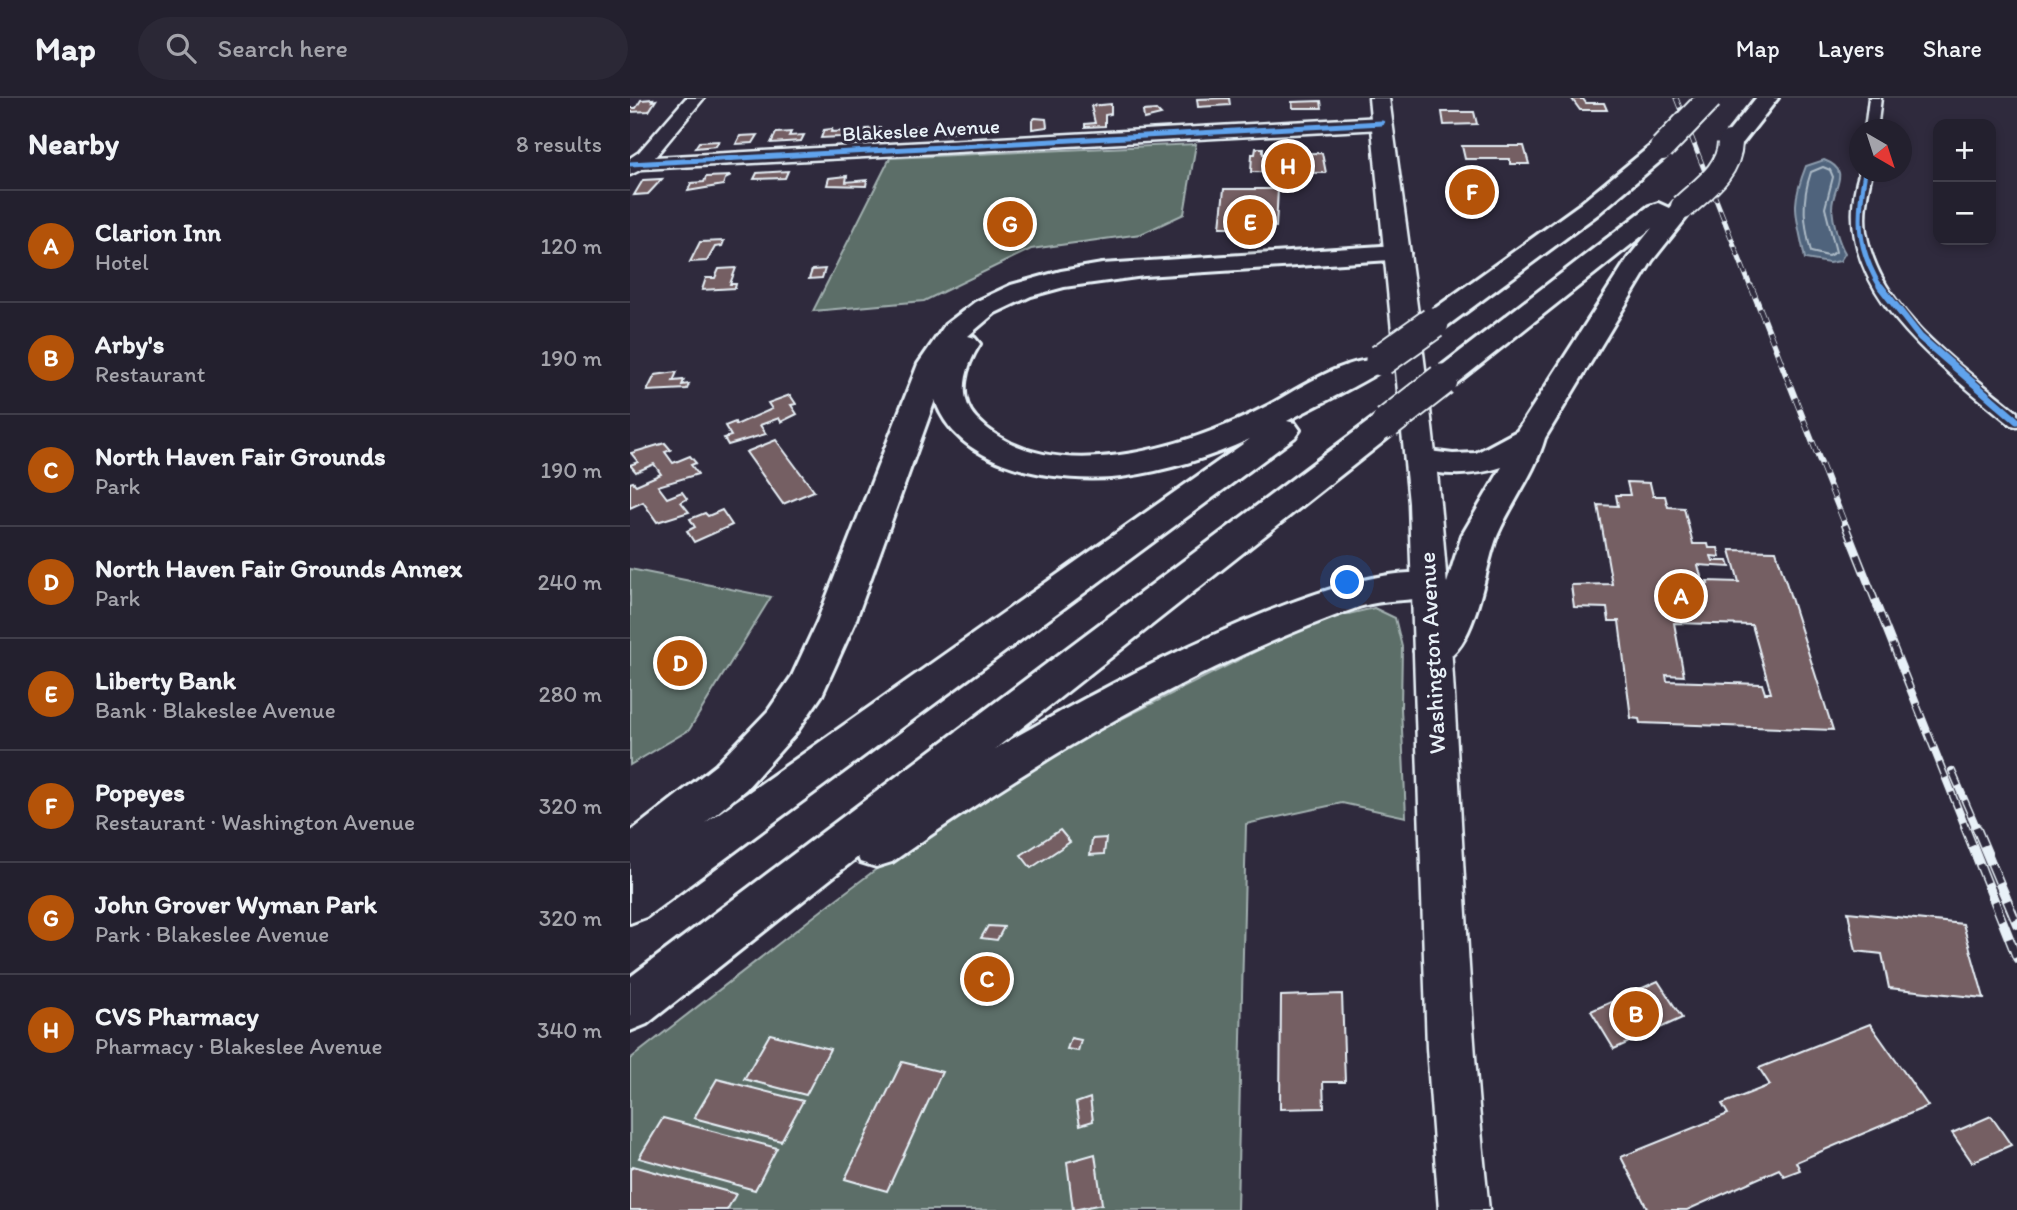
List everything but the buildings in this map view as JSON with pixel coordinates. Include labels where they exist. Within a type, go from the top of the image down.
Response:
[{"type":"highway","points":[[630,902],[1589,209],[1662,148],[1710,98]]},
{"type":"highway","points":[[643,997],[1602,257],[1681,200],[1725,164],[1731,154],[1732,141],[1767,98]]},
{"type":"highway","points":[[1433,651],[1456,624],[1474,549],[1495,503],[1524,454],[1529,438],[1641,258],[1681,200]]},
{"type":"highway","points":[[1376,364],[1334,380],[1264,421],[1219,441],[1151,461],[1100,468],[1056,466],[999,449],[965,425],[954,408],[949,390],[955,360],[976,332],[1010,309],[1056,290],[1115,281],[1398,258]]},
{"type":"highway","points":[[630,858],[700,804],[740,768],[782,722],[808,684],[836,622],[933,364],[945,343],[964,324],[1015,293],[1080,275],[1398,258]]},
{"type":"highway","points":[[1421,460],[1454,465],[1480,464],[1502,456],[1529,438]]},
{"type":"highway","points":[[643,997],[834,878],[963,789],[1150,682],[1239,641],[1353,595],[1378,589],[1430,585]]},
{"type":"main road","name":"Washington Avenue","points":[[1381,110],[1421,460],[1430,585],[1448,1036],[1464,1210]]},
{"type":"street","points":[[632,165],[695,98]]},
{"type":"street","points":[[1872,119],[1875,98]]},
{"type":"street","name":"Blakeslee Avenue","points":[[632,165],[1381,110]]},
{"type":"street","points":[[1864,182],[1859,230],[1865,256],[1875,278],[1891,302],[1925,339],[2017,421]]},
{"type":"green space","points":[[1196,144],[1184,214],[1141,234],[1031,249],[924,301],[813,311],[890,158]]},
{"type":"green space","points":[[630,569],[771,597],[689,730],[630,765]]},
{"type":"green space","points":[[1374,608],[1395,618],[1402,647],[1401,708],[1406,817],[1342,803],[1246,824],[1237,1210],[630,1210],[630,1059],[934,826],[1048,756],[1276,641],[1327,619]]},
{"type":"water","points":[[1824,160],[1833,164],[1839,174],[1832,208],[1836,231],[1845,253],[1840,261],[1829,263],[1805,259],[1796,212],[1798,192],[1806,166]]},
{"type":"railway","points":[[1676,98],[1751,288]]},
{"type":"railway","points":[[1751,286],[1846,527]]},
{"type":"railway","points":[[1845,525],[1966,829]]},
{"type":"railway","points":[[1952,771],[1977,829]]},
{"type":"railway","points":[[1965,827],[2017,958]]},
{"type":"railway","points":[[1976,827],[2017,924]]},
{"type":"cycle path","points":[[630,164],[1382,123]]},
{"type":"cycle path","points":[[1863,182],[1859,230],[1866,258],[1879,285],[1920,337],[2017,421]]},
{"type":"place","name":"CVS Pharmacy","points":[[1288,166]]},
{"type":"place","name":"Popeyes","points":[[1472,192]]},
{"type":"place","name":"Liberty Bank","points":[[1250,222]]},
{"type":"place","name":"John Grover Wyman Park","points":[[1010,224]]},
{"type":"place","name":"Clarion Inn","points":[[1681,596]]},
{"type":"place","name":"North Haven Fair Grounds Annex","points":[[680,663]]},
{"type":"place","name":"North Haven Fair Grounds","points":[[987,979]]},
{"type":"place","name":"Arby's","points":[[1636,1014]]}]
